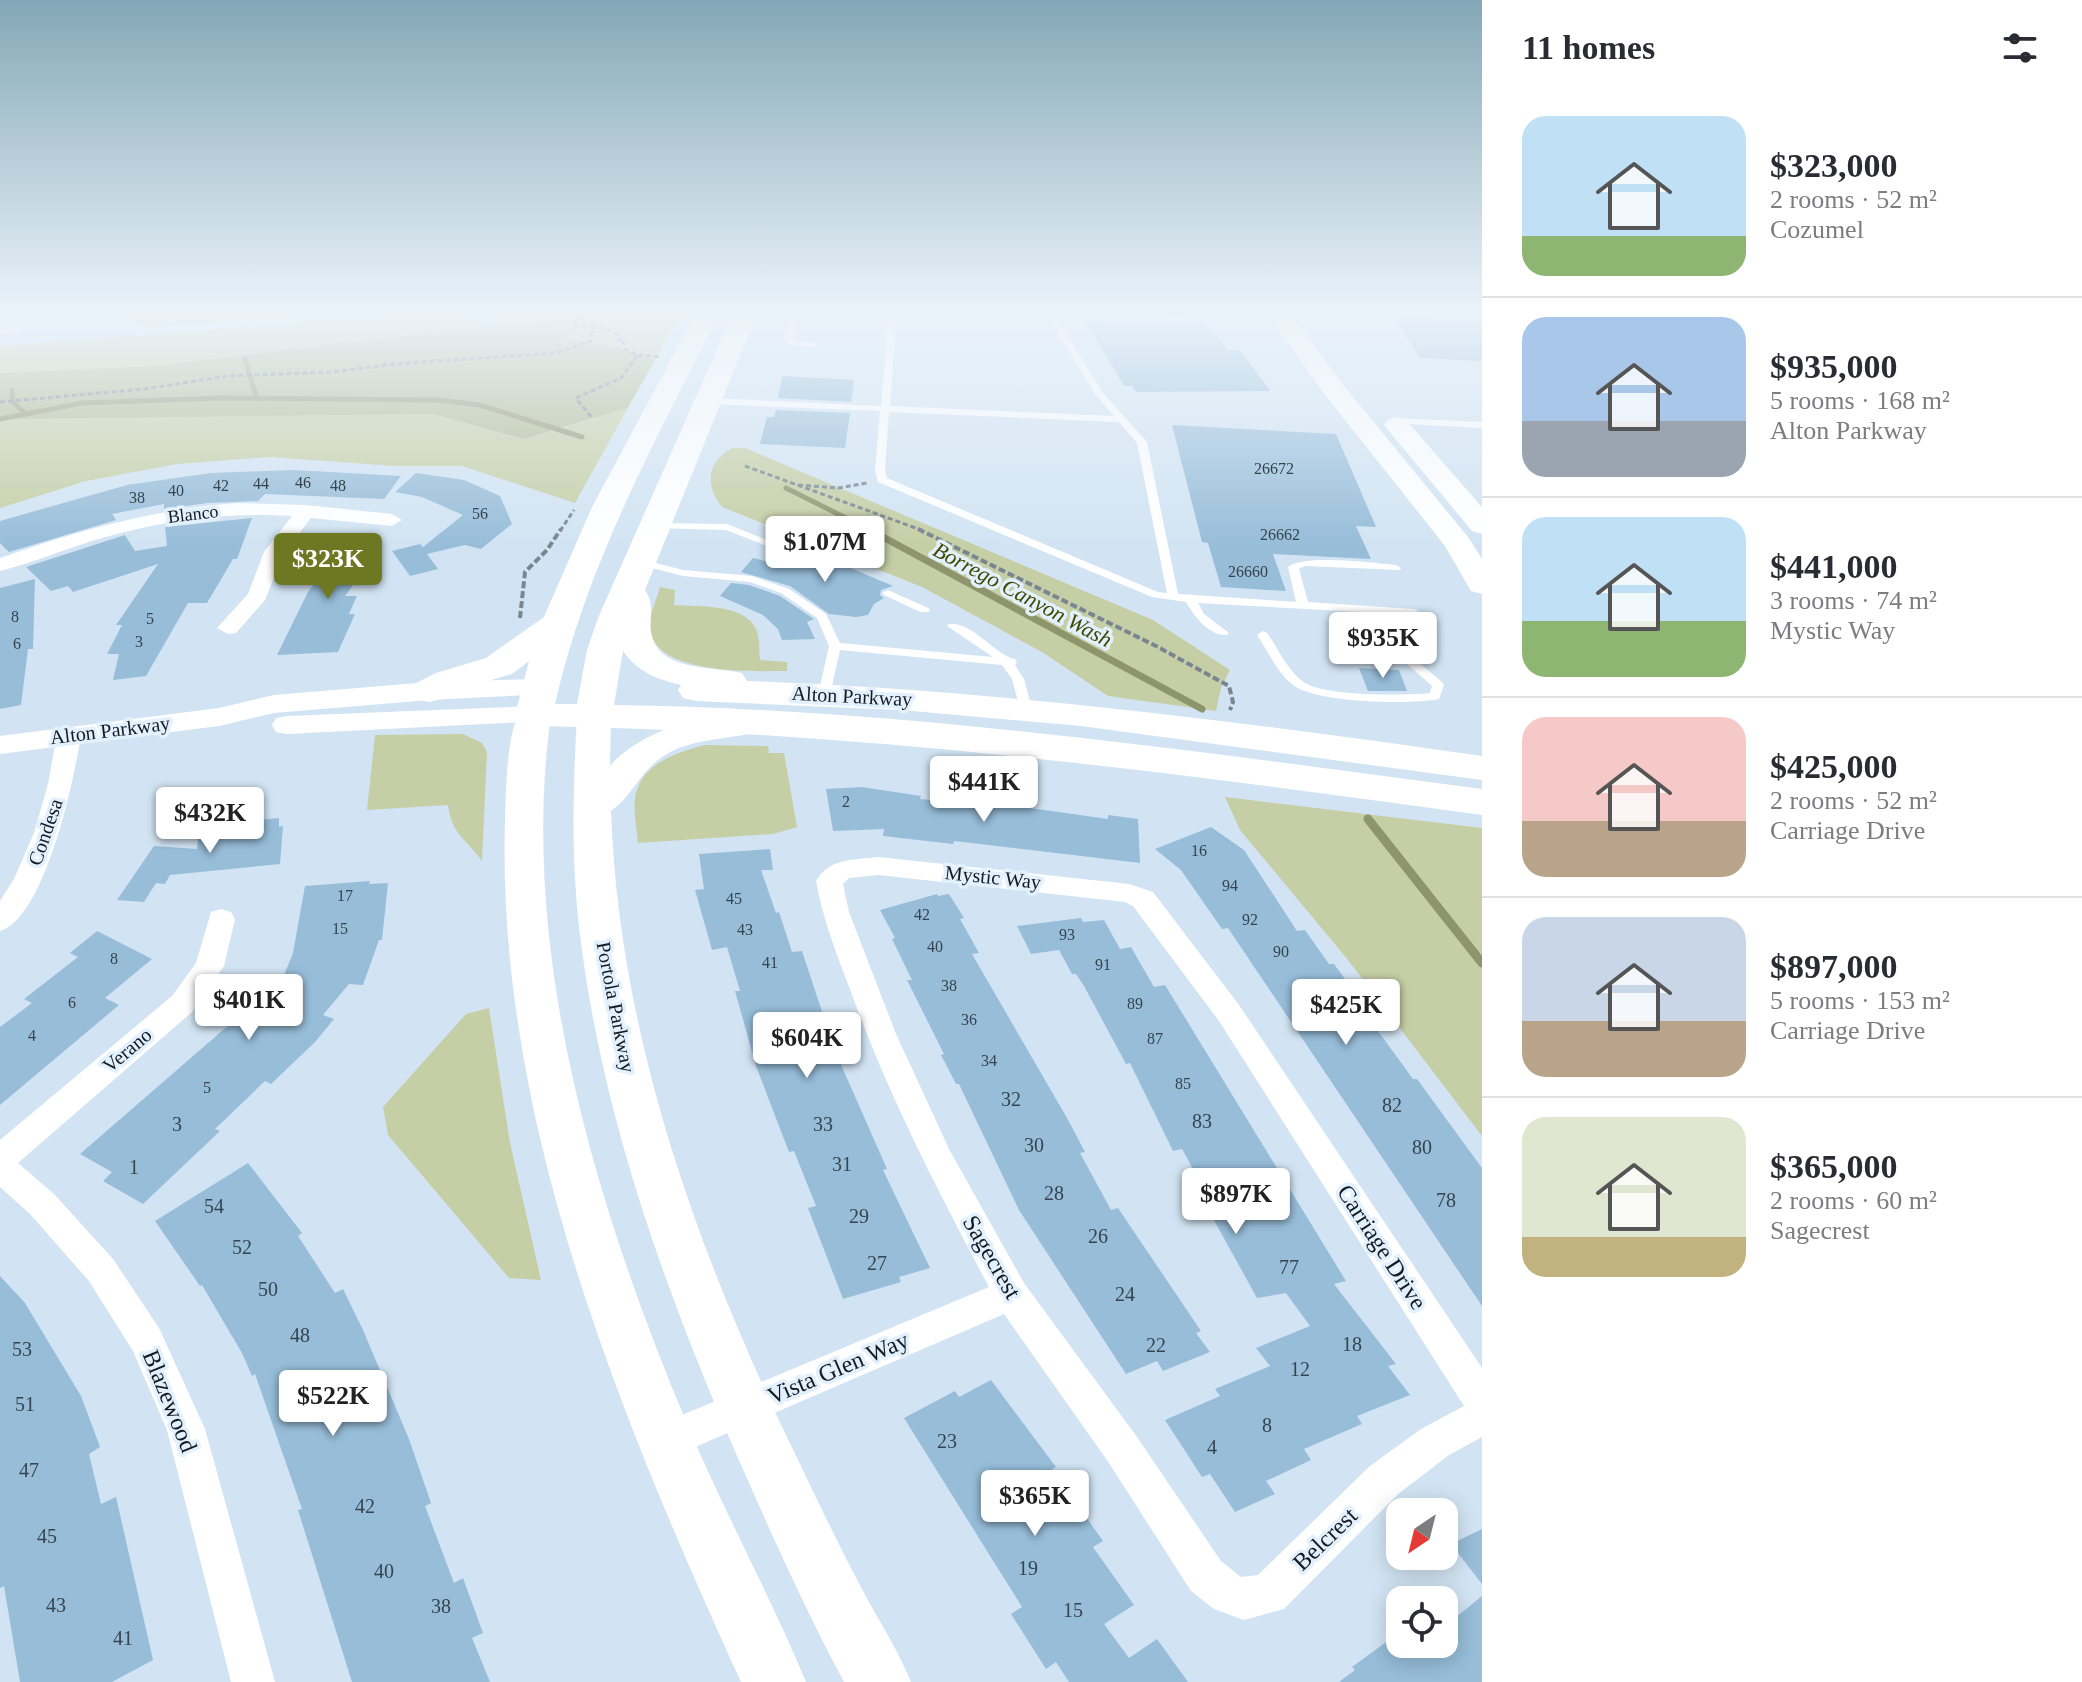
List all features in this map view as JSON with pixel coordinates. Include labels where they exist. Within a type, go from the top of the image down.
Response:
[{"type":"main road","points":[[668,389],[621,480],[557,624],[537,702],[528,765],[523,856],[527,913],[548,1066],[593,1241],[665,1441],[715,1559],[774,1682]]},
{"type":"main road","name":"Portola Parkway","points":[[712,389],[635,575],[619,605],[595,701],[590,808],[603,953],[641,1122],[691,1277],[743,1408],[798,1525],[879,1682]]},
{"type":"main road","points":[[1334,389],[1458,543],[1482,585]]},
{"type":"main road","points":[[1366,389],[1482,525]]},
{"type":"main road","points":[[635,575],[635,640],[646,656],[659,666],[682,675],[710,680],[795,684],[822,695]]},
{"type":"main road","points":[[429,691],[449,681],[499,666],[557,624]]},
{"type":"main road","name":"Alton Parkway","points":[[537,702],[822,695],[1026,709],[1482,768]]},
{"type":"main road","name":"Alton Parkway","points":[[595,701],[759,722],[914,732],[1074,748],[1482,802]]},
{"type":"main road","points":[[590,808],[615,791],[625,771],[637,758],[663,742],[691,732],[759,722]]},
{"type":"street","name":"Blanco","points":[[0,565],[129,524],[236,509],[306,511],[392,520]]},
{"type":"street","points":[[228,628],[258,596],[274,552],[306,511]]},
{"type":"street","name":"Alton Parkway","points":[[0,745],[219,717],[274,704],[429,691],[537,702]]},
{"type":"street","name":"Alton Parkway","points":[[219,717],[271,726],[537,702]]},
{"type":"street","name":"Condesa","points":[[0,921],[15,902],[37,860],[55,806],[69,734]]},
{"type":"street","name":"Mystic Way","points":[[842,870],[878,866],[1005,877],[1129,893],[1143,899]]},
{"type":"street","name":"Sagecrest","points":[[842,870],[829,881],[835,912],[881,1034],[936,1156],[1011,1294],[1123,1450],[1206,1576],[1229,1594],[1244,1599]]},
{"type":"street","name":"Carriage Drive","points":[[1143,899],[1229,1013],[1482,1401]]},
{"type":"street","name":"Verano","points":[[0,1159],[182,1004],[210,966],[221,919]]},
{"type":"street","name":"Blazewood","points":[[0,1167],[42,1204],[101,1270],[146,1340],[186,1429],[253,1682]]},
{"type":"street","name":"Vista Glen Way","points":[[665,1441],[1011,1294]]},
{"type":"street","name":"Belcrest","points":[[1244,1599],[1269,1594],[1384,1480],[1435,1442],[1482,1417]]},
{"type":"lane","points":[[887,389],[882,480],[1156,595],[1414,612]]},
{"type":"lane","points":[[1096,389],[1142,442],[1173,597]]},
{"type":"lane","points":[[707,401],[1123,419]]},
{"type":"lane","points":[[1393,421],[1482,425]]},
{"type":"lane","points":[[655,526],[727,527],[800,555]]},
{"type":"lane","points":[[1303,605],[1293,567],[1304,563],[1396,568]]},
{"type":"lane","points":[[635,575],[683,573],[752,579],[785,591],[822,616],[835,646],[822,695]]},
{"type":"lane","points":[[888,593],[924,610]]},
{"type":"lane","points":[[1190,599],[1200,616],[1223,633]]},
{"type":"lane","points":[[953,626],[1011,662],[1025,692],[1026,709]]},
{"type":"lane","points":[[1263,635],[1297,683],[1304,688],[1408,699],[1435,696],[1438,685],[1387,641]]},
{"type":"lane","points":[[835,646],[1011,662]]},
{"type":"path","points":[[0,402],[139,389]]},
{"type":"path","points":[[592,418],[576,398],[595,389]]},
{"type":"path","points":[[745,466],[928,533],[1156,646],[1229,686],[1233,702],[1228,715]]},
{"type":"path","points":[[797,485],[838,488],[882,480]]},
{"type":"green space","points":[[0,389],[638,389],[627,408],[524,439],[433,414],[0,419]]},
{"type":"green space","points":[[49,389],[638,389],[575,503],[462,466],[394,466],[270,457],[177,464],[86,481],[0,508],[0,395]],"holes":[[[471,397],[595,418],[524,439],[433,414],[342,414]]]},
{"type":"green space","points":[[732,448],[745,448],[1153,620],[1230,670],[1221,688],[1216,711],[1108,696],[1042,652],[922,587],[722,507],[712,490],[711,474],[717,460]]},
{"type":"green space","points":[[660,587],[675,590],[674,605],[719,608],[741,615],[756,629],[760,660],[787,662],[787,671],[706,667],[684,662],[666,653],[654,641],[650,624]]},
{"type":"green space","points":[[463,734],[482,743],[487,752],[482,861],[456,830],[448,805],[367,810],[375,735]]},
{"type":"green space","points":[[705,745],[768,746],[769,753],[784,753],[797,827],[773,834],[638,843],[634,805],[640,782],[646,773],[664,760]]},
{"type":"green space","points":[[1225,797],[1482,828],[1482,1136],[1348,960],[1240,830]]},
{"type":"green space","points":[[489,1008],[510,1143],[541,1280],[509,1278],[388,1135],[383,1107],[466,1014]]},
{"type":"building","points":[[780,389],[853,389],[851,402],[778,398]]},
{"type":"building","points":[[1134,389],[1270,391],[1136,392]]},
{"type":"building","points":[[776,410],[850,413],[845,448],[760,444],[767,417],[774,417]]},
{"type":"building","points":[[1172,425],[1336,434],[1376,527],[1356,526],[1371,559],[1273,554],[1286,591],[1221,587],[1208,543],[1202,542]]},
{"type":"building","points":[[294,470],[401,476],[384,499],[265,494],[258,501],[164,509],[164,504],[112,514],[116,520],[9,552],[0,543],[0,521],[127,485],[211,473]]},
{"type":"building","points":[[416,473],[464,480],[500,496],[512,524],[481,549],[465,545],[427,554],[438,569],[410,576],[392,551],[420,544],[423,547],[463,515],[422,497],[395,492]]},
{"type":"building","points":[[252,518],[237,559],[233,559],[207,603],[188,603],[146,676],[113,680],[119,654],[107,654],[122,625],[116,625],[158,564],[73,592],[68,586],[51,591],[26,567],[125,535],[135,551],[167,546],[165,527]]},
{"type":"building","points":[[328,544],[381,547],[345,596],[357,596],[349,614],[355,614],[338,652],[277,655],[308,592],[318,579],[302,577]]},
{"type":"building","points":[[806,552],[893,586],[881,590],[880,595],[884,598],[874,604],[868,615],[856,617],[829,614],[790,586],[741,572],[753,558],[792,568],[797,560],[807,558]]},
{"type":"building","points":[[35,579],[33,649],[28,649],[21,705],[0,709],[0,588]]},
{"type":"building","points":[[731,583],[749,585],[780,596],[814,619],[807,622],[815,639],[782,640],[778,629],[763,615],[720,596]]},
{"type":"building","points":[[1359,668],[1399,670],[1407,691],[1368,691]]},
{"type":"building","points":[[862,787],[921,796],[920,799],[972,804],[973,800],[1108,819],[1108,815],[1138,819],[1140,863],[954,841],[953,844],[883,836],[884,829],[833,831],[826,789]]},
{"type":"building","points":[[279,818],[279,827],[283,826],[280,864],[170,875],[165,884],[156,883],[144,902],[117,900],[154,846],[197,849],[200,826]]},
{"type":"building","points":[[1211,827],[1244,850],[1297,931],[1305,930],[1329,964],[1334,964],[1382,1030],[1378,1031],[1482,1168],[1482,1306],[1228,928],[1222,929],[1181,870],[1155,849]]},
{"type":"building","points":[[770,849],[773,870],[761,870],[776,913],[779,912],[792,952],[802,951],[835,1051],[887,1169],[883,1170],[930,1268],[899,1277],[901,1282],[843,1299],[808,1208],[816,1206],[794,1151],[789,1152],[756,1066],[735,991],[740,991],[727,947],[712,950],[695,890],[704,889],[699,854]]},
{"type":"building","points":[[370,881],[369,884],[388,883],[382,940],[379,940],[363,985],[349,984],[323,1015],[334,1019],[315,1042],[271,1084],[265,1081],[215,1129],[220,1131],[143,1204],[103,1181],[112,1172],[80,1154],[245,1011],[268,986],[278,990],[293,953],[305,886]]},
{"type":"building","points":[[937,894],[949,894],[964,918],[960,919],[979,953],[972,954],[1067,1118],[1085,1152],[1080,1153],[1111,1210],[1118,1208],[1201,1331],[1196,1333],[1210,1352],[1163,1371],[1157,1361],[1126,1374],[1019,1210],[959,1084],[956,1084],[941,1055],[944,1054],[907,980],[912,980],[880,910]]},
{"type":"building","points":[[1081,918],[1083,922],[1104,920],[1120,949],[1131,947],[1154,987],[1165,985],[1346,1281],[1334,1284],[1396,1364],[1388,1366],[1410,1395],[1357,1416],[1362,1424],[1304,1449],[1311,1460],[1266,1481],[1275,1494],[1235,1512],[1210,1474],[1202,1477],[1165,1420],[1220,1396],[1215,1389],[1270,1366],[1256,1348],[1310,1326],[1286,1293],[1257,1298],[1205,1204],[1212,1203],[1182,1149],[1173,1151],[1130,1063],[1126,1064],[1084,986],[1076,974],[1072,974],[1059,950],[1031,954],[1017,926]]},
{"type":"building","points":[[97,931],[152,959],[105,998],[119,1005],[0,1105],[0,1027],[32,1003],[24,999],[78,957],[70,953]]},
{"type":"building","points":[[248,1163],[302,1233],[298,1236],[335,1293],[343,1289],[363,1330],[409,1439],[431,1503],[425,1506],[454,1583],[463,1578],[483,1633],[472,1638],[490,1682],[352,1682],[298,1510],[302,1509],[255,1374],[252,1376],[202,1285],[155,1221]]},
{"type":"building","points":[[0,1276],[25,1303],[81,1396],[100,1447],[89,1454],[101,1504],[116,1497],[153,1660],[112,1682],[20,1682],[4,1586],[0,1588]]},
{"type":"building","points":[[991,1380],[1056,1467],[1052,1469],[1103,1541],[1093,1547],[1134,1605],[1104,1624],[1129,1658],[1157,1639],[1188,1682],[1069,1682],[1056,1662],[1046,1669],[1011,1614],[1022,1607],[904,1418],[955,1391],[959,1397]]},
{"type":"building","points":[[1482,1529],[1482,1584],[1458,1553],[1458,1541]]},
{"type":"building","points":[[1482,1596],[1482,1682],[1339,1682],[1355,1670],[1352,1667],[1386,1642],[1386,1658],[1458,1658],[1458,1616]]},
{"type":"waterway","points":[[254,389],[257,398]]},
{"type":"waterway","points":[[12,390],[13,402],[26,414]]},
{"type":"waterway","name":"Borrego Canyon Wash","points":[[26,414],[82,403],[257,398]]},
{"type":"waterway","name":"Borrego Canyon Wash","points":[[257,398],[437,400],[480,405],[582,437]]},
{"type":"waterway","name":"Borrego Canyon Wash","points":[[0,419],[26,414]]},
{"type":"waterway","name":"Borrego Canyon Wash","points":[[786,488],[868,529]]},
{"type":"waterway","name":"Borrego Canyon Wash","points":[[868,529],[872,531]]},
{"type":"waterway","name":"Borrego Canyon Wash","points":[[868,529],[1202,709]]},
{"type":"waterway","name":"Borrego Canyon Wash","points":[[1368,819],[1482,963]]}]
